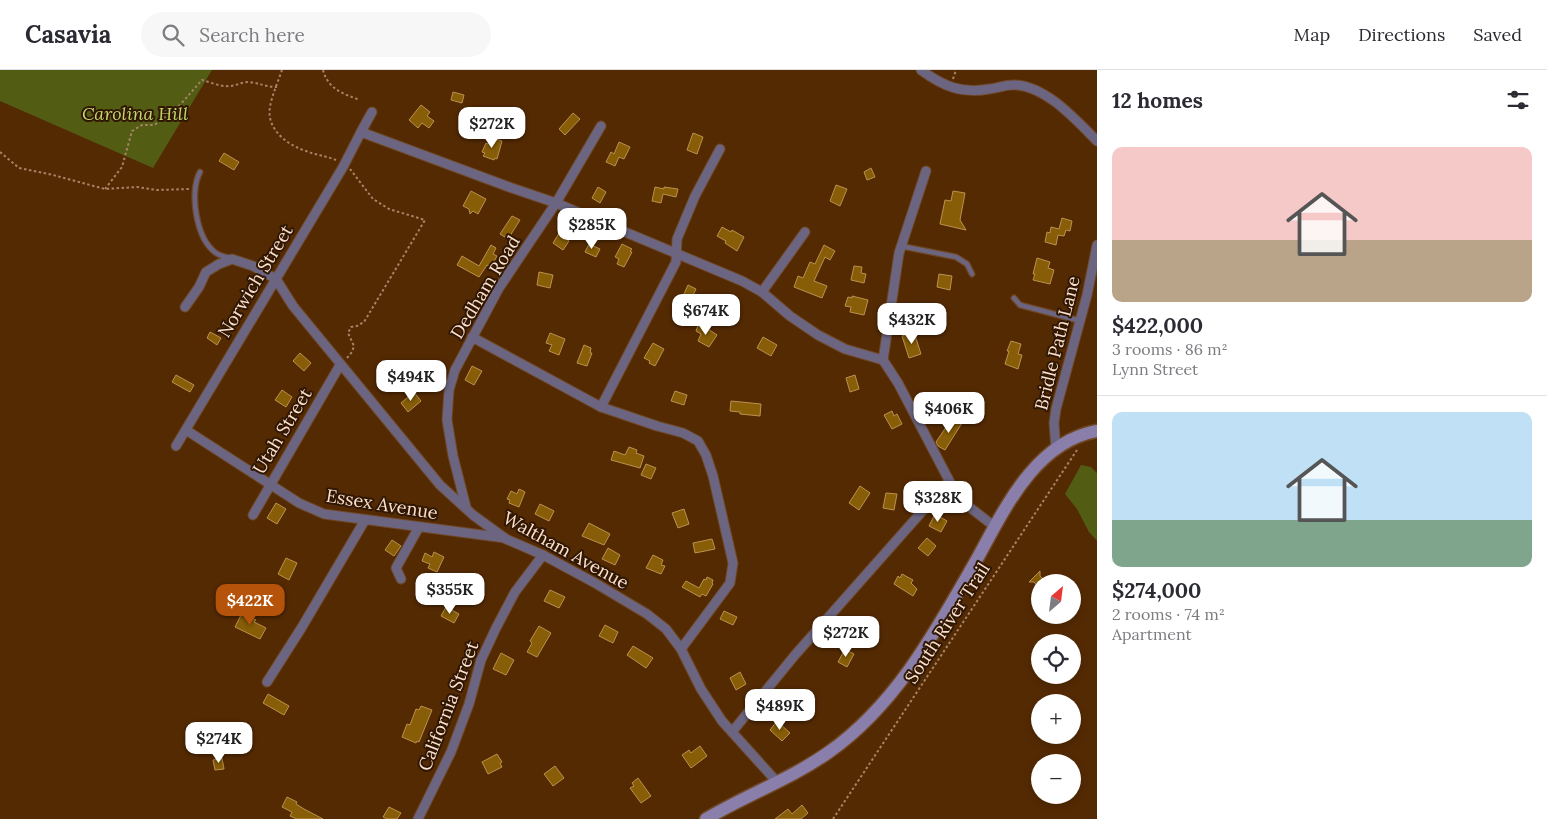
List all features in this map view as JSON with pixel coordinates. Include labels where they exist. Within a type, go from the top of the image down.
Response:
[{"type":"main road","points":[[706,819],[829,752],[862,725],[890,696],[930,640],[1014,493],[1033,470],[1056,450],[1079,437],[1097,431]]},
{"type":"street","points":[[921,70],[950,88],[977,91],[1015,85],[1030,88],[1056,103],[1097,141]]},
{"type":"street","name":"Norwich Street","points":[[176,446],[345,164],[372,112]]},
{"type":"street","name":"Dedham Road","points":[[466,507],[449,434],[447,404],[455,370],[499,288],[556,203],[601,126]]},
{"type":"street","points":[[361,132],[556,203],[742,281],[762,292],[790,316],[818,335],[845,349],[883,360]]},
{"type":"street","points":[[601,407],[676,262],[677,239],[695,196],[720,149]]},
{"type":"street","points":[[926,171],[901,246],[883,360],[902,390],[950,482],[968,506],[995,527]]},
{"type":"street","points":[[762,292],[805,232]]},
{"type":"street","name":"Bridle Path Lane","points":[[1056,450],[1054,423],[1056,409],[1090,285],[1097,245]]},
{"type":"street","points":[[185,307],[199,287],[206,272],[218,264],[232,259],[253,266],[276,279]]},
{"type":"street","name":"Waltham Avenue","points":[[276,279],[293,306],[440,485],[479,519],[506,538],[581,574],[646,614],[666,629],[681,648],[707,700],[722,721],[777,782]]},
{"type":"street","points":[[472,337],[601,407],[683,433],[698,441],[706,455],[713,476],[734,562],[730,583],[681,648]]},
{"type":"street","name":"Utah Street","points":[[253,515],[340,365]]},
{"type":"street","name":"Essex Avenue","points":[[186,430],[271,483],[299,503],[324,514],[506,538]]},
{"type":"street","points":[[732,732],[795,655],[950,482]]},
{"type":"street","points":[[449,493],[461,483]]},
{"type":"street","points":[[267,682],[365,520]]},
{"type":"street","points":[[400,579],[396,568],[419,527]]},
{"type":"street","name":"California Street","points":[[418,819],[451,752],[469,704],[481,660],[496,628],[515,592],[543,555]]},
{"type":"lane","points":[[200,172],[194,189],[196,212],[201,232],[214,252],[232,259]]},
{"type":"lane","points":[[901,246],[956,256],[967,264],[972,274]]},
{"type":"lane","points":[[1014,298],[1020,305],[1081,320]]},
{"type":"path","points":[[282,70],[270,108],[269,120],[274,129],[287,141],[306,151],[324,155],[345,164],[373,199],[389,209],[425,220],[364,322],[358,326],[351,327],[348,333],[354,346],[352,352],[340,365]]},
{"type":"path","points":[[323,70],[332,88],[341,94],[360,100]]},
{"type":"path","points":[[105,190],[122,167],[132,131],[142,125],[154,125],[172,114],[202,80],[222,86],[232,86],[240,82],[252,82],[267,87],[277,87]]},
{"type":"path","points":[[0,152],[19,168],[86,183],[105,190],[137,187],[157,190],[194,189]]},
{"type":"path","name":"South River Trail","points":[[833,819],[1077,449]]},
{"type":"green space","name":"Carolina Hill","points":[[0,70],[212,70],[153,168],[0,101]]},
{"type":"green space","points":[[1081,465],[1091,467],[1097,473],[1097,541],[1089,532],[1077,509],[1065,494]]},
{"type":"building","points":[[453,92],[464,95],[462,103],[451,100]]},
{"type":"building","points":[[421,105],[430,112],[427,116],[434,121],[429,128],[422,123],[418,128],[409,120]]},
{"type":"building","points":[[573,113],[580,119],[565,135],[559,129]]},
{"type":"building","points":[[693,133],[703,137],[697,154],[687,150]]},
{"type":"building","points":[[491,137],[502,141],[497,159],[495,158],[494,160],[483,156],[485,153],[482,152]]},
{"type":"building","points":[[619,142],[630,147],[624,159],[619,157],[615,166],[606,162],[611,152],[614,154]]},
{"type":"building","points":[[224,153],[239,162],[234,170],[219,161]]},
{"type":"building","points":[[871,168],[875,177],[867,180],[864,172]]},
{"type":"building","points":[[836,185],[847,189],[840,206],[830,201]]},
{"type":"building","points":[[598,187],[606,192],[600,203],[592,198]]},
{"type":"building","points":[[655,187],[678,189],[676,197],[663,194],[661,203],[652,201]]},
{"type":"building","points":[[471,191],[486,199],[478,214],[473,211],[470,214],[469,209],[463,206]]},
{"type":"building","points":[[953,191],[965,193],[960,220],[966,230],[940,224],[945,200],[951,201]]},
{"type":"building","points":[[512,216],[520,220],[508,239],[500,234]]},
{"type":"building","points":[[1062,218],[1072,221],[1070,231],[1066,230],[1064,236],[1058,235],[1056,245],[1045,242],[1047,232],[1050,233],[1051,227],[1059,229]]},
{"type":"building","points":[[722,227],[744,237],[737,251],[717,236]]},
{"type":"building","points":[[561,230],[567,234],[565,238],[569,241],[563,250],[553,243]]},
{"type":"building","points":[[589,244],[600,249],[596,257],[585,252]]},
{"type":"building","points":[[622,244],[632,249],[624,267],[617,264],[619,259],[615,257]]},
{"type":"building","points":[[491,245],[496,248],[493,254],[497,256],[491,267],[487,265],[479,277],[457,265],[462,256],[479,266]]},
{"type":"building","points":[[824,245],[835,251],[830,260],[825,257],[814,281],[827,286],[822,298],[794,287],[798,276],[803,278],[810,262],[815,264]]},
{"type":"building","points":[[1037,258],[1050,262],[1048,268],[1054,270],[1050,284],[1033,280]]},
{"type":"building","points":[[854,266],[862,267],[861,273],[866,274],[864,283],[851,280]]},
{"type":"building","points":[[539,272],[553,275],[550,288],[537,285]]},
{"type":"building","points":[[939,274],[952,276],[950,290],[937,287]]},
{"type":"building","points":[[688,285],[696,289],[687,307],[680,303]]},
{"type":"building","points":[[852,296],[868,300],[864,315],[850,312],[851,307],[845,306],[848,297],[852,298]]},
{"type":"building","points":[[698,325],[717,335],[709,347],[698,341],[701,334],[696,331]]},
{"type":"building","points":[[210,332],[221,338],[217,345],[207,338]]},
{"type":"building","points":[[914,332],[921,354],[909,358],[902,336]]},
{"type":"building","points":[[550,333],[565,339],[559,355],[549,351],[552,345],[546,343]]},
{"type":"building","points":[[763,337],[777,345],[771,356],[757,348]]},
{"type":"building","points":[[1011,341],[1021,344],[1018,354],[1022,355],[1018,369],[1005,364]]},
{"type":"building","points":[[653,343],[664,349],[655,366],[644,358]]},
{"type":"building","points":[[584,345],[591,348],[590,353],[592,353],[587,366],[577,363]]},
{"type":"building","points":[[300,353],[311,363],[304,371],[293,361]]},
{"type":"building","points":[[472,366],[482,371],[474,385],[465,380]]},
{"type":"building","points":[[176,375],[194,385],[190,392],[172,382]]},
{"type":"building","points":[[855,375],[859,389],[850,392],[846,378]]},
{"type":"building","points":[[282,390],[292,397],[286,407],[275,400]]},
{"type":"building","points":[[675,391],[687,395],[684,405],[671,401]]},
{"type":"building","points":[[414,392],[421,401],[408,412],[401,403]]},
{"type":"building","points":[[934,393],[942,396],[936,411],[928,408]]},
{"type":"building","points":[[731,401],[761,404],[760,416],[730,411]]},
{"type":"building","points":[[892,411],[894,416],[897,414],[902,424],[892,429],[884,415]]},
{"type":"building","points":[[953,417],[962,423],[945,450],[938,446],[936,442]]},
{"type":"building","points":[[629,447],[637,450],[636,453],[644,456],[640,468],[611,460],[614,451],[625,455]]},
{"type":"building","points":[[646,464],[656,468],[651,479],[641,475]]},
{"type":"building","points":[[860,486],[870,493],[859,510],[849,503]]},
{"type":"building","points":[[519,489],[525,492],[519,507],[509,503],[510,500],[507,499],[511,491],[517,494]]},
{"type":"building","points":[[886,493],[897,494],[894,510],[883,508]]},
{"type":"building","points":[[276,503],[286,509],[277,524],[267,518]]},
{"type":"building","points":[[540,504],[554,511],[549,521],[535,514]]},
{"type":"building","points":[[684,509],[689,524],[678,528],[672,513]]},
{"type":"building","points":[[935,514],[947,521],[941,532],[929,526]]},
{"type":"building","points":[[589,523],[610,534],[604,545],[582,536]]},
{"type":"building","points":[[927,538],[936,546],[928,556],[918,548]]},
{"type":"building","points":[[712,539],[715,549],[695,553],[693,543]]},
{"type":"building","points":[[392,540],[401,546],[394,556],[385,550]]},
{"type":"building","points":[[608,548],[620,555],[615,565],[602,559]]},
{"type":"building","points":[[434,552],[444,557],[437,572],[428,568],[430,564],[422,561],[425,553],[432,557]]},
{"type":"building","points":[[653,555],[663,560],[661,565],[665,566],[661,574],[646,568]]},
{"type":"building","points":[[286,558],[297,563],[289,580],[278,574]]},
{"type":"building","points":[[902,574],[913,580],[911,583],[917,589],[913,596],[894,584],[898,576],[900,578]]},
{"type":"building","points":[[707,577],[713,580],[713,584],[706,596],[702,594],[700,597],[682,587],[686,581],[699,588]]},
{"type":"building","points":[[550,590],[565,597],[559,608],[544,601]]},
{"type":"building","points":[[446,607],[459,614],[454,623],[441,616]]},
{"type":"building","points":[[724,611],[737,617],[733,625],[720,619]]},
{"type":"building","points":[[242,613],[266,628],[260,639],[235,627]]},
{"type":"building","points":[[605,625],[618,632],[613,643],[599,636]]},
{"type":"building","points":[[539,626],[551,633],[537,657],[527,652],[532,643],[530,641]]},
{"type":"building","points":[[633,646],[653,658],[646,668],[627,655]]},
{"type":"building","points":[[845,649],[854,654],[847,667],[838,662]]},
{"type":"building","points":[[501,653],[514,660],[506,675],[493,669]]},
{"type":"building","points":[[740,672],[746,684],[736,690],[730,678]]},
{"type":"building","points":[[268,694],[289,706],[284,715],[263,703]]},
{"type":"building","points":[[421,706],[432,710],[419,742],[417,741],[416,743],[402,737],[407,724],[410,725],[416,709],[419,710]]},
{"type":"building","points":[[777,721],[790,733],[782,741],[770,730]]},
{"type":"building","points":[[700,746],[707,756],[691,768],[682,755],[689,750],[691,753]]},
{"type":"building","points":[[497,754],[502,762],[500,763],[502,767],[488,774],[482,762]]},
{"type":"building","points":[[222,758],[224,769],[215,770],[213,760]]},
{"type":"building","points":[[555,766],[564,778],[553,786],[544,774]]},
{"type":"building","points":[[638,778],[651,796],[641,803],[630,788],[634,786],[632,783]]},
{"type":"building","points":[[287,797],[323,819],[297,819],[290,816],[292,812],[282,807]]},
{"type":"building","points":[[802,805],[808,813],[801,819],[775,819],[788,809],[792,814]]},
{"type":"building","points":[[389,807],[401,813],[397,819],[383,817]]}]
